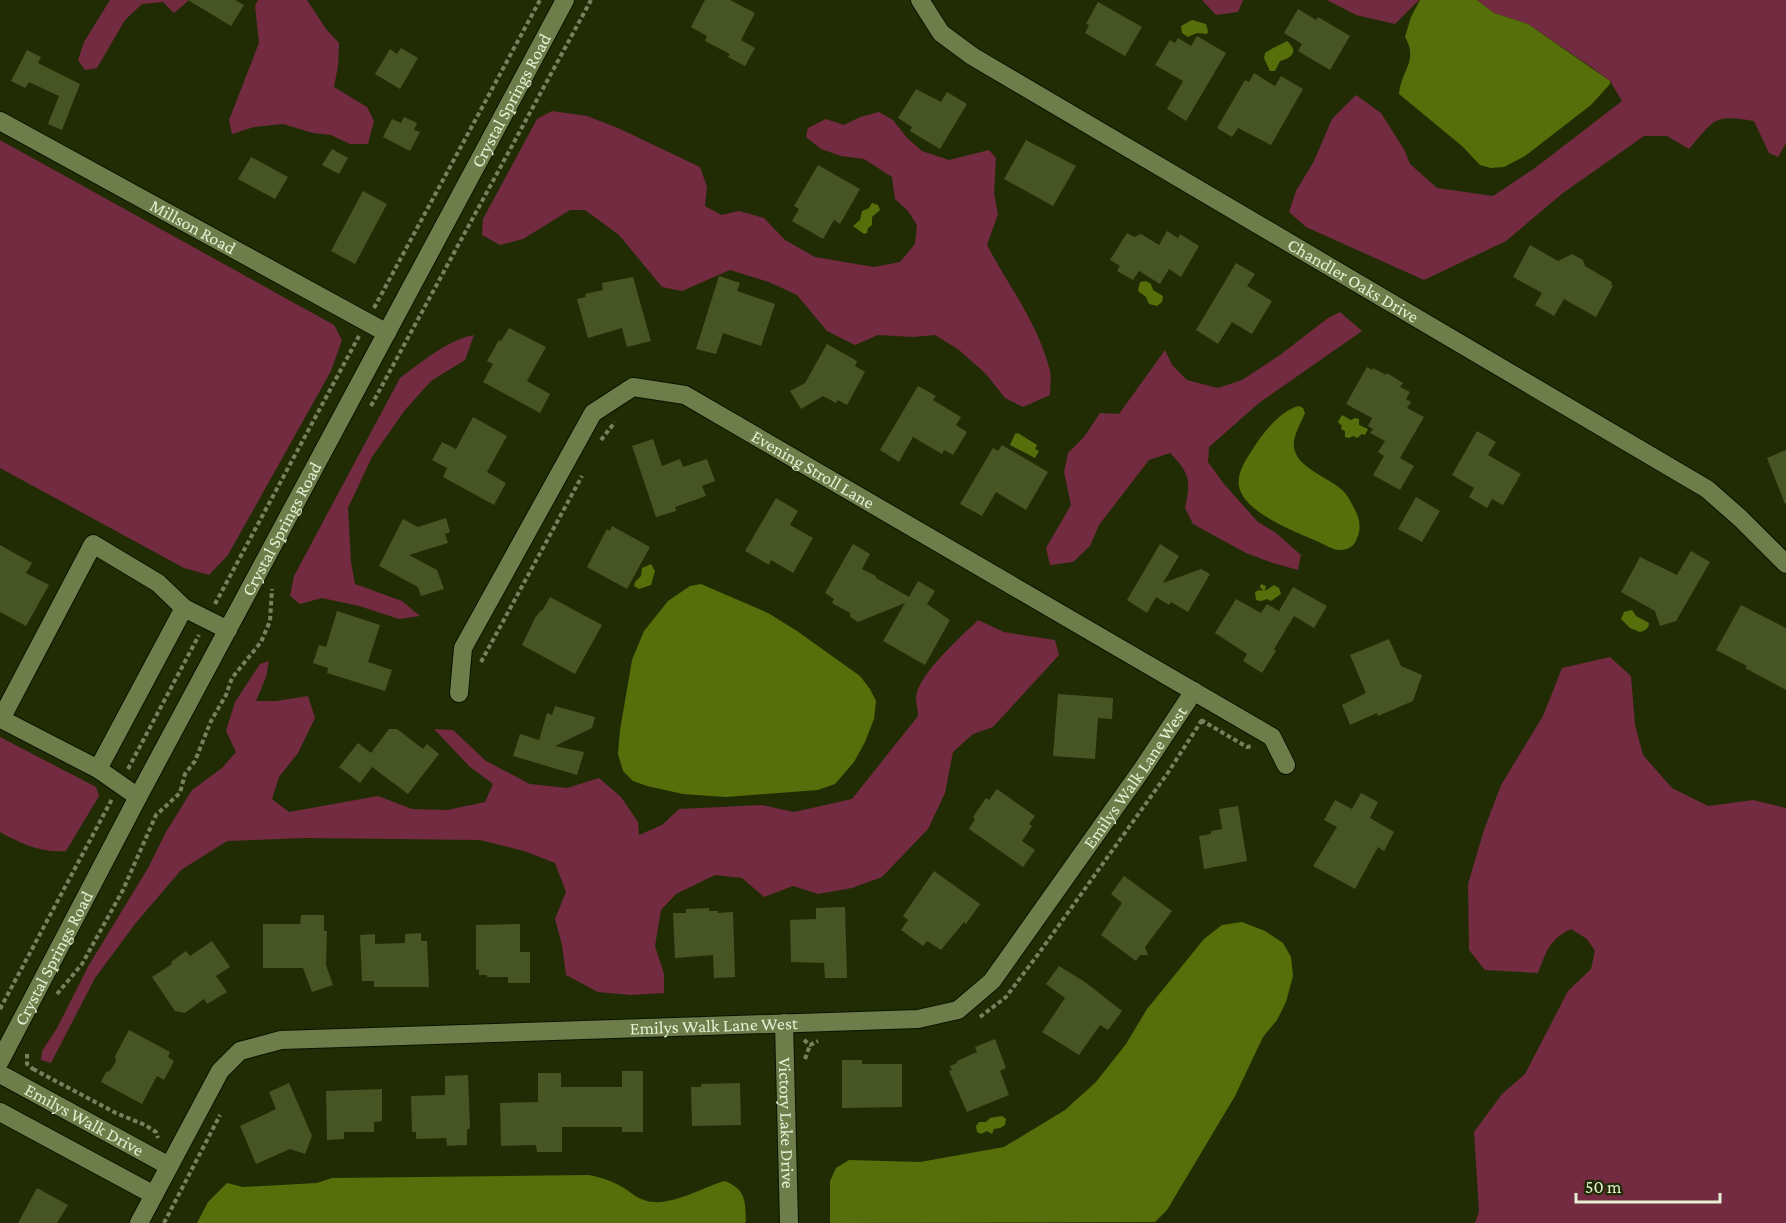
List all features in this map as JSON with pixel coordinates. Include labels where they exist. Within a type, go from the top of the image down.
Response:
[{"type":"street","name":"Crystal Springs Road","points":[[0,1061],[138,797],[566,0]]},
{"type":"street","name":"Chandler Oaks Drive","points":[[920,0],[941,33],[972,56],[1707,489],[1786,564]]},
{"type":"street","name":"Millson Road","points":[[0,121],[387,333]]},
{"type":"street","name":"Evening Stroll Lane","points":[[460,686],[463,648],[593,413],[633,387],[685,395],[1272,736]]},
{"type":"street","points":[[138,797],[98,769],[1,719],[93,544],[158,583],[184,608],[228,630]]},
{"type":"street","points":[[98,769],[184,608]]},
{"type":"street","name":"Emilys Walk Lane West","points":[[139,1223],[220,1071],[240,1051],[281,1040],[918,1019],[958,1010],[992,981],[1143,768],[1194,691]]},
{"type":"street","points":[[1272,736],[1286,765]]},
{"type":"street","name":"Victory Lake Drive","points":[[784,1023],[789,1223]]},
{"type":"street","name":"Emilys Walk Drive","points":[[0,1074],[170,1166]]},
{"type":"street","name":"Emilys Walk Drive","points":[[0,1112],[154,1195]]},
{"type":"path","points":[[0,1009],[540,0]]},
{"type":"path","points":[[366,415],[591,0]]},
{"type":"path","points":[[596,450],[612,425],[618,420]]},
{"type":"path","points":[[460,686],[478,668],[584,471]]},
{"type":"path","points":[[52,1004],[57,994],[87,956],[123,890],[156,815],[180,793],[185,774],[195,761],[232,678],[261,642],[270,621],[271,591],[276,581]]},
{"type":"path","points":[[1184,708],[1247,747],[1256,746],[1272,736]]},
{"type":"path","points":[[24,1087],[33,1069],[27,1064],[28,1050]]},
{"type":"shaded area","points":[[110,0],[189,0],[174,13],[163,2],[142,4],[125,20],[97,68],[85,70],[78,60],[84,42]]},
{"type":"shaded area","points":[[258,0],[307,0],[326,29],[339,43],[334,87],[367,107],[374,121],[368,144],[350,144],[331,135],[313,133],[283,124],[254,127],[232,134],[229,120],[259,43],[255,6]]},
{"type":"shaded area","points":[[1202,0],[1243,0],[1238,12],[1216,15]]},
{"type":"shaded area","points":[[1327,0],[1419,0],[1395,24],[1356,15]]},
{"type":"shaded area","points":[[1420,0],[1477,0],[1494,13],[1528,24],[1610,81],[1610,84],[1591,105],[1525,156],[1504,167],[1491,168],[1480,165],[1462,146],[1399,94],[1410,59],[1409,45],[1405,37],[1411,17]]},
{"type":"shaded area","points":[[1477,0],[1786,0],[1786,143],[1778,157],[1769,153],[1754,121],[1730,118],[1710,125],[1689,149],[1667,136],[1644,136],[1563,193],[1506,241],[1424,280],[1306,227],[1289,212],[1296,191],[1314,161],[1332,119],[1356,95],[1381,113],[1405,151],[1410,164],[1437,188],[1493,196],[1535,168],[1622,101],[1610,81],[1594,69],[1528,24],[1494,13]]},
{"type":"shaded area","points":[[1192,20],[1206,24],[1207,34],[1197,33],[1188,37],[1182,33],[1181,26]]},
{"type":"shaded area","points":[[1287,41],[1293,48],[1291,56],[1280,61],[1275,71],[1270,71],[1264,58],[1265,53]]},
{"type":"shaded area","points":[[552,111],[587,116],[618,128],[700,167],[707,187],[705,206],[721,215],[739,211],[764,218],[785,240],[815,257],[874,267],[900,262],[915,244],[917,225],[908,211],[895,199],[892,177],[864,159],[841,156],[821,149],[806,137],[808,128],[826,119],[844,125],[860,117],[879,112],[893,120],[907,138],[922,151],[949,160],[989,150],[996,158],[994,193],[998,214],[987,245],[1044,350],[1051,377],[1050,395],[1023,407],[1005,398],[986,374],[959,350],[935,335],[913,337],[878,335],[855,345],[827,331],[797,295],[769,282],[730,270],[682,291],[662,287],[619,235],[585,210],[570,210],[523,239],[500,245],[482,235],[483,219],[537,119]]},
{"type":"shaded area","points":[[0,140],[334,325],[342,340],[331,371],[228,555],[209,575],[184,568],[0,468]]},
{"type":"shaded area","points":[[872,203],[878,205],[880,210],[872,217],[872,225],[864,234],[853,226],[860,220],[862,211],[869,208]]},
{"type":"shaded area","points":[[1146,281],[1151,284],[1153,290],[1163,296],[1162,302],[1157,306],[1149,304],[1146,297],[1138,291],[1140,282]]},
{"type":"shaded area","points":[[1340,312],[1362,331],[1259,403],[1209,447],[1208,462],[1224,484],[1258,522],[1276,533],[1301,555],[1298,570],[1246,553],[1193,524],[1185,508],[1188,491],[1187,478],[1182,466],[1170,453],[1149,460],[1099,525],[1090,546],[1073,562],[1050,565],[1046,548],[1071,505],[1064,472],[1068,453],[1084,437],[1100,413],[1119,414],[1165,350],[1172,365],[1187,380],[1218,388],[1242,380],[1280,355],[1328,318]]},
{"type":"shaded area","points":[[474,335],[465,360],[431,381],[405,410],[372,457],[348,508],[351,562],[355,584],[402,601],[420,616],[399,619],[359,606],[322,598],[300,604],[290,596],[294,576],[400,378],[444,347]]},
{"type":"shaded area","points":[[1299,406],[1305,413],[1294,439],[1297,455],[1307,467],[1343,491],[1357,515],[1360,525],[1358,535],[1353,545],[1346,549],[1332,548],[1260,513],[1243,496],[1239,486],[1242,469],[1261,436],[1282,415]]},
{"type":"shaded area","points":[[1342,415],[1351,420],[1359,419],[1359,425],[1368,429],[1365,435],[1362,434],[1357,438],[1345,437],[1345,431],[1341,429],[1342,426],[1338,422]]},
{"type":"shaded area","points":[[1018,433],[1037,445],[1035,449],[1039,451],[1035,458],[1010,445],[1015,434]]},
{"type":"shaded area","points":[[651,564],[655,571],[651,585],[639,589],[634,586],[641,576],[642,568]]},
{"type":"shaded area","points":[[701,584],[768,613],[797,631],[860,676],[870,689],[876,701],[874,719],[854,762],[835,784],[818,790],[726,797],[683,794],[647,786],[633,781],[623,771],[618,754],[620,730],[632,660],[644,631],[668,601],[690,586]]},
{"type":"shaded area","points":[[1261,584],[1266,586],[1265,591],[1274,585],[1279,588],[1281,594],[1271,601],[1256,600],[1255,592],[1263,591]]},
{"type":"shaded area","points":[[1632,610],[1636,616],[1649,623],[1645,630],[1640,632],[1630,628],[1621,619],[1624,612]]},
{"type":"shaded area","points":[[978,620],[1004,632],[1055,640],[1059,655],[993,727],[973,734],[953,752],[945,793],[928,829],[882,877],[852,888],[818,894],[793,886],[764,897],[742,878],[715,875],[676,894],[661,910],[655,946],[664,974],[664,993],[631,995],[598,992],[566,975],[562,945],[555,919],[566,892],[555,863],[524,851],[480,840],[306,838],[227,841],[181,870],[135,924],[95,978],[51,1063],[41,1060],[42,1051],[57,1028],[89,965],[192,790],[222,768],[236,752],[226,731],[235,702],[260,664],[269,661],[266,677],[256,701],[276,701],[308,696],[315,718],[298,753],[279,777],[272,799],[289,812],[378,796],[412,809],[447,810],[485,802],[493,784],[469,766],[434,729],[453,730],[486,761],[530,784],[567,788],[599,778],[621,797],[638,822],[639,835],[662,825],[679,809],[762,805],[794,812],[852,799],[918,716],[916,697],[919,687],[932,667]]},
{"type":"shaded area","points":[[1610,657],[1631,676],[1635,725],[1643,755],[1672,788],[1708,806],[1753,800],[1786,808],[1786,1223],[1475,1223],[1479,1211],[1474,1132],[1502,1094],[1525,1074],[1568,991],[1591,969],[1595,951],[1587,939],[1571,929],[1553,942],[1538,973],[1485,970],[1469,950],[1468,884],[1484,830],[1501,785],[1543,716],[1562,668]]},
{"type":"shaded area","points":[[0,737],[96,787],[99,796],[66,851],[49,851],[32,847],[0,832]]},
{"type":"shaded area","points":[[1242,922],[1265,931],[1283,943],[1291,957],[1293,976],[1286,1002],[1277,1020],[1263,1037],[1235,1096],[1167,1210],[1155,1222],[830,1223],[830,1181],[836,1168],[849,1160],[920,1162],[1004,1147],[1065,1110],[1096,1082],[1126,1044],[1147,1009],[1204,939],[1222,925]]},
{"type":"shaded area","points":[[1002,1116],[1006,1119],[1005,1125],[994,1129],[992,1134],[987,1131],[981,1134],[977,1132],[976,1126],[979,1122]]},
{"type":"shaded area","points":[[588,1175],[611,1181],[639,1198],[653,1202],[674,1200],[725,1181],[741,1192],[746,1221],[745,1223],[197,1223],[208,1202],[227,1183],[243,1187],[317,1183],[332,1178]]},
{"type":"building","points":[[188,0],[235,0],[244,5],[231,26]]},
{"type":"building","points":[[705,0],[730,0],[755,13],[741,40],[755,48],[745,66],[728,57],[730,54],[705,41],[707,36],[691,27]]},
{"type":"building","points":[[1098,2],[1142,27],[1125,56],[1085,33],[1089,25],[1086,24]]},
{"type":"building","points":[[1298,9],[1316,20],[1318,17],[1350,36],[1330,70],[1298,51],[1302,44],[1284,33]]},
{"type":"building","points":[[1197,36],[1226,53],[1186,121],[1167,109],[1183,81],[1155,65],[1170,40],[1175,43],[1178,38],[1191,46]]},
{"type":"building","points":[[401,48],[418,58],[400,89],[375,74],[390,49],[397,54]]},
{"type":"building","points":[[27,50],[41,57],[38,63],[80,84],[62,130],[48,124],[59,96],[29,82],[25,88],[11,81]]},
{"type":"building","points":[[1254,73],[1275,86],[1281,76],[1303,89],[1271,145],[1238,128],[1232,137],[1217,128],[1245,80],[1249,82]]},
{"type":"building","points":[[916,89],[941,102],[947,92],[967,104],[940,149],[910,131],[912,127],[898,118]]},
{"type":"building","points":[[404,117],[417,123],[414,130],[420,132],[410,151],[383,137],[392,119],[401,123]]},
{"type":"building","points":[[1026,140],[1076,166],[1053,206],[1004,179]]},
{"type":"building","points":[[332,149],[348,158],[339,174],[322,165]]},
{"type":"building","points":[[251,157],[288,177],[275,199],[238,179]]},
{"type":"building","points":[[818,165],[860,189],[840,224],[834,220],[823,239],[792,221],[799,209],[794,206]]},
{"type":"building","points":[[363,191],[387,204],[355,264],[331,251]]},
{"type":"building","points":[[1167,231],[1178,238],[1180,234],[1199,246],[1181,277],[1169,269],[1160,284],[1139,271],[1133,280],[1117,271],[1120,266],[1110,260],[1127,233],[1134,237],[1141,234],[1159,245]]},
{"type":"building","points":[[1530,245],[1558,261],[1572,254],[1583,260],[1585,266],[1612,282],[1613,286],[1596,317],[1564,299],[1554,316],[1535,305],[1542,293],[1513,277]]},
{"type":"building","points":[[1236,263],[1255,274],[1247,286],[1272,301],[1252,334],[1232,322],[1218,344],[1196,330]]},
{"type":"building","points":[[719,276],[740,283],[737,291],[775,304],[761,346],[723,333],[716,354],[696,349]]},
{"type":"building","points":[[633,277],[651,341],[627,347],[622,328],[588,338],[577,299],[586,297],[585,294],[603,290],[602,283]]},
{"type":"building","points":[[509,328],[546,347],[527,381],[550,394],[540,413],[483,382],[493,364],[487,361]]},
{"type":"building","points":[[827,344],[857,361],[855,366],[865,372],[847,405],[838,400],[836,403],[823,396],[801,409],[790,391],[805,383]]},
{"type":"building","points":[[1367,367],[1386,375],[1387,373],[1403,383],[1400,387],[1410,392],[1406,399],[1411,402],[1407,408],[1424,417],[1400,458],[1414,466],[1400,490],[1373,475],[1384,456],[1378,452],[1385,441],[1370,433],[1373,429],[1368,426],[1372,418],[1346,404]]},
{"type":"building","points":[[918,386],[936,396],[933,400],[961,417],[956,425],[967,432],[953,455],[944,450],[942,454],[913,437],[899,462],[880,450]]},
{"type":"building","points":[[473,417],[507,436],[487,472],[506,483],[494,505],[443,477],[447,468],[432,460],[442,442],[456,449]]},
{"type":"building","points":[[1477,431],[1496,442],[1488,455],[1521,474],[1503,505],[1492,499],[1487,508],[1469,497],[1474,488],[1452,475]]},
{"type":"building","points":[[653,439],[662,466],[680,459],[683,467],[707,459],[715,481],[702,486],[706,496],[675,507],[676,511],[656,517],[632,446]]},
{"type":"building","points":[[1002,445],[1048,472],[1026,510],[996,492],[982,516],[960,504],[993,448],[998,451]]},
{"type":"building","points":[[1786,450],[1786,503],[1785,504],[1767,458]]},
{"type":"building","points":[[1416,497],[1440,511],[1422,542],[1398,529]]},
{"type":"building","points":[[776,498],[798,511],[790,525],[813,538],[793,573],[771,560],[769,565],[745,551]]},
{"type":"building","points":[[446,518],[450,532],[445,534],[448,543],[409,555],[437,570],[444,589],[421,596],[418,587],[379,566],[403,519],[418,527]]},
{"type":"building","points":[[612,526],[650,547],[627,589],[587,567],[607,529],[610,531]]},
{"type":"building","points":[[853,544],[870,554],[862,569],[909,597],[918,581],[935,591],[927,604],[950,620],[925,665],[883,641],[905,603],[858,622],[850,617],[850,613],[832,603],[834,599],[825,593]]},
{"type":"building","points":[[1160,544],[1179,556],[1163,583],[1201,569],[1210,574],[1188,612],[1171,602],[1169,605],[1156,597],[1147,613],[1127,600]]},
{"type":"building","points":[[0,545],[32,563],[26,573],[49,585],[26,626],[0,612]]},
{"type":"building","points":[[1691,551],[1710,562],[1676,621],[1660,626],[1655,611],[1621,592],[1640,557],[1677,575]]},
{"type":"building","points":[[1293,587],[1327,606],[1314,628],[1294,616],[1262,673],[1243,661],[1247,654],[1215,633],[1236,599],[1261,613],[1267,604],[1279,611]]},
{"type":"building","points":[[550,597],[602,625],[575,674],[522,645],[535,618]]},
{"type":"building","points":[[1741,605],[1786,628],[1786,690],[1716,650]]},
{"type":"building","points":[[337,611],[380,625],[368,662],[392,670],[385,691],[327,673],[328,668],[313,663],[319,645],[326,647]]},
{"type":"building","points":[[1389,639],[1401,666],[1422,675],[1413,701],[1350,725],[1342,705],[1366,693],[1350,655]]},
{"type":"building","points":[[1058,694],[1113,698],[1112,719],[1098,718],[1095,759],[1053,756]]},
{"type":"building","points":[[555,706],[595,717],[592,728],[555,746],[584,752],[577,775],[513,756],[520,734],[539,740],[547,713],[552,715]]},
{"type":"building","points":[[389,729],[397,729],[423,749],[427,744],[439,754],[408,794],[372,767],[360,783],[339,767],[358,743],[371,753]]},
{"type":"building","points":[[997,789],[1035,816],[1029,824],[1032,826],[1022,841],[1035,850],[1023,867],[969,829],[975,819],[973,817],[986,798],[989,800]]},
{"type":"building","points":[[1361,793],[1378,802],[1370,818],[1394,832],[1384,851],[1378,847],[1355,889],[1313,866],[1337,827],[1324,820],[1335,800],[1352,809]]},
{"type":"building","points":[[1238,806],[1247,861],[1204,869],[1199,836],[1222,829],[1219,809]]},
{"type":"building","points":[[934,871],[980,904],[966,924],[964,922],[941,950],[927,941],[923,946],[901,930],[908,920],[903,916]]},
{"type":"building","points":[[1124,876],[1172,911],[1145,947],[1148,955],[1140,955],[1136,961],[1101,935],[1122,903],[1111,894]]},
{"type":"building","points":[[845,907],[847,978],[825,978],[824,963],[791,962],[790,920],[816,919],[816,908]]},
{"type":"building","points":[[709,908],[709,911],[718,911],[718,913],[733,912],[735,977],[714,978],[713,955],[675,958],[673,913],[686,913],[686,909]]},
{"type":"building","points":[[301,915],[324,915],[324,931],[327,931],[326,965],[333,985],[312,992],[303,968],[263,968],[263,924],[300,924]]},
{"type":"building","points":[[520,924],[520,952],[530,952],[530,983],[508,983],[508,977],[479,975],[479,969],[476,970],[476,925]]},
{"type":"building","points":[[421,933],[421,941],[427,941],[429,987],[374,987],[374,981],[362,981],[360,935],[375,934],[375,944],[405,943],[405,934]]},
{"type":"building","points":[[212,941],[230,967],[216,976],[227,992],[207,1004],[204,999],[185,1013],[175,1011],[152,977],[172,964],[171,962],[186,951],[190,956]]},
{"type":"building","points":[[1059,966],[1085,982],[1122,1011],[1108,1030],[1100,1025],[1079,1055],[1042,1032],[1065,998],[1046,984]]},
{"type":"building","points":[[129,1030],[170,1052],[168,1057],[174,1061],[164,1080],[157,1076],[142,1104],[101,1082],[116,1061],[115,1056]]},
{"type":"building","points":[[995,1039],[1006,1068],[1000,1071],[1009,1095],[967,1112],[949,1071],[952,1070],[950,1066],[977,1052],[975,1047]]},
{"type":"building","points":[[842,1060],[862,1060],[862,1064],[902,1064],[902,1107],[842,1108]]},
{"type":"building","points":[[622,1071],[643,1071],[643,1132],[622,1132],[622,1127],[562,1127],[562,1152],[537,1152],[536,1145],[501,1146],[500,1103],[538,1102],[538,1073],[561,1073],[561,1087],[622,1087]]},
{"type":"building","points":[[468,1075],[470,1129],[467,1129],[467,1145],[447,1146],[446,1138],[416,1139],[416,1132],[412,1132],[411,1096],[445,1095],[445,1076]]},
{"type":"building","points":[[289,1083],[312,1136],[305,1154],[290,1149],[256,1164],[240,1126],[276,1109],[269,1092]]},
{"type":"building","points":[[740,1083],[741,1125],[692,1126],[691,1087],[701,1087],[701,1084]]},
{"type":"building","points":[[382,1089],[382,1121],[374,1122],[374,1132],[344,1132],[344,1139],[327,1140],[326,1091]]},
{"type":"building","points":[[37,1188],[68,1205],[57,1223],[18,1223]]}]
